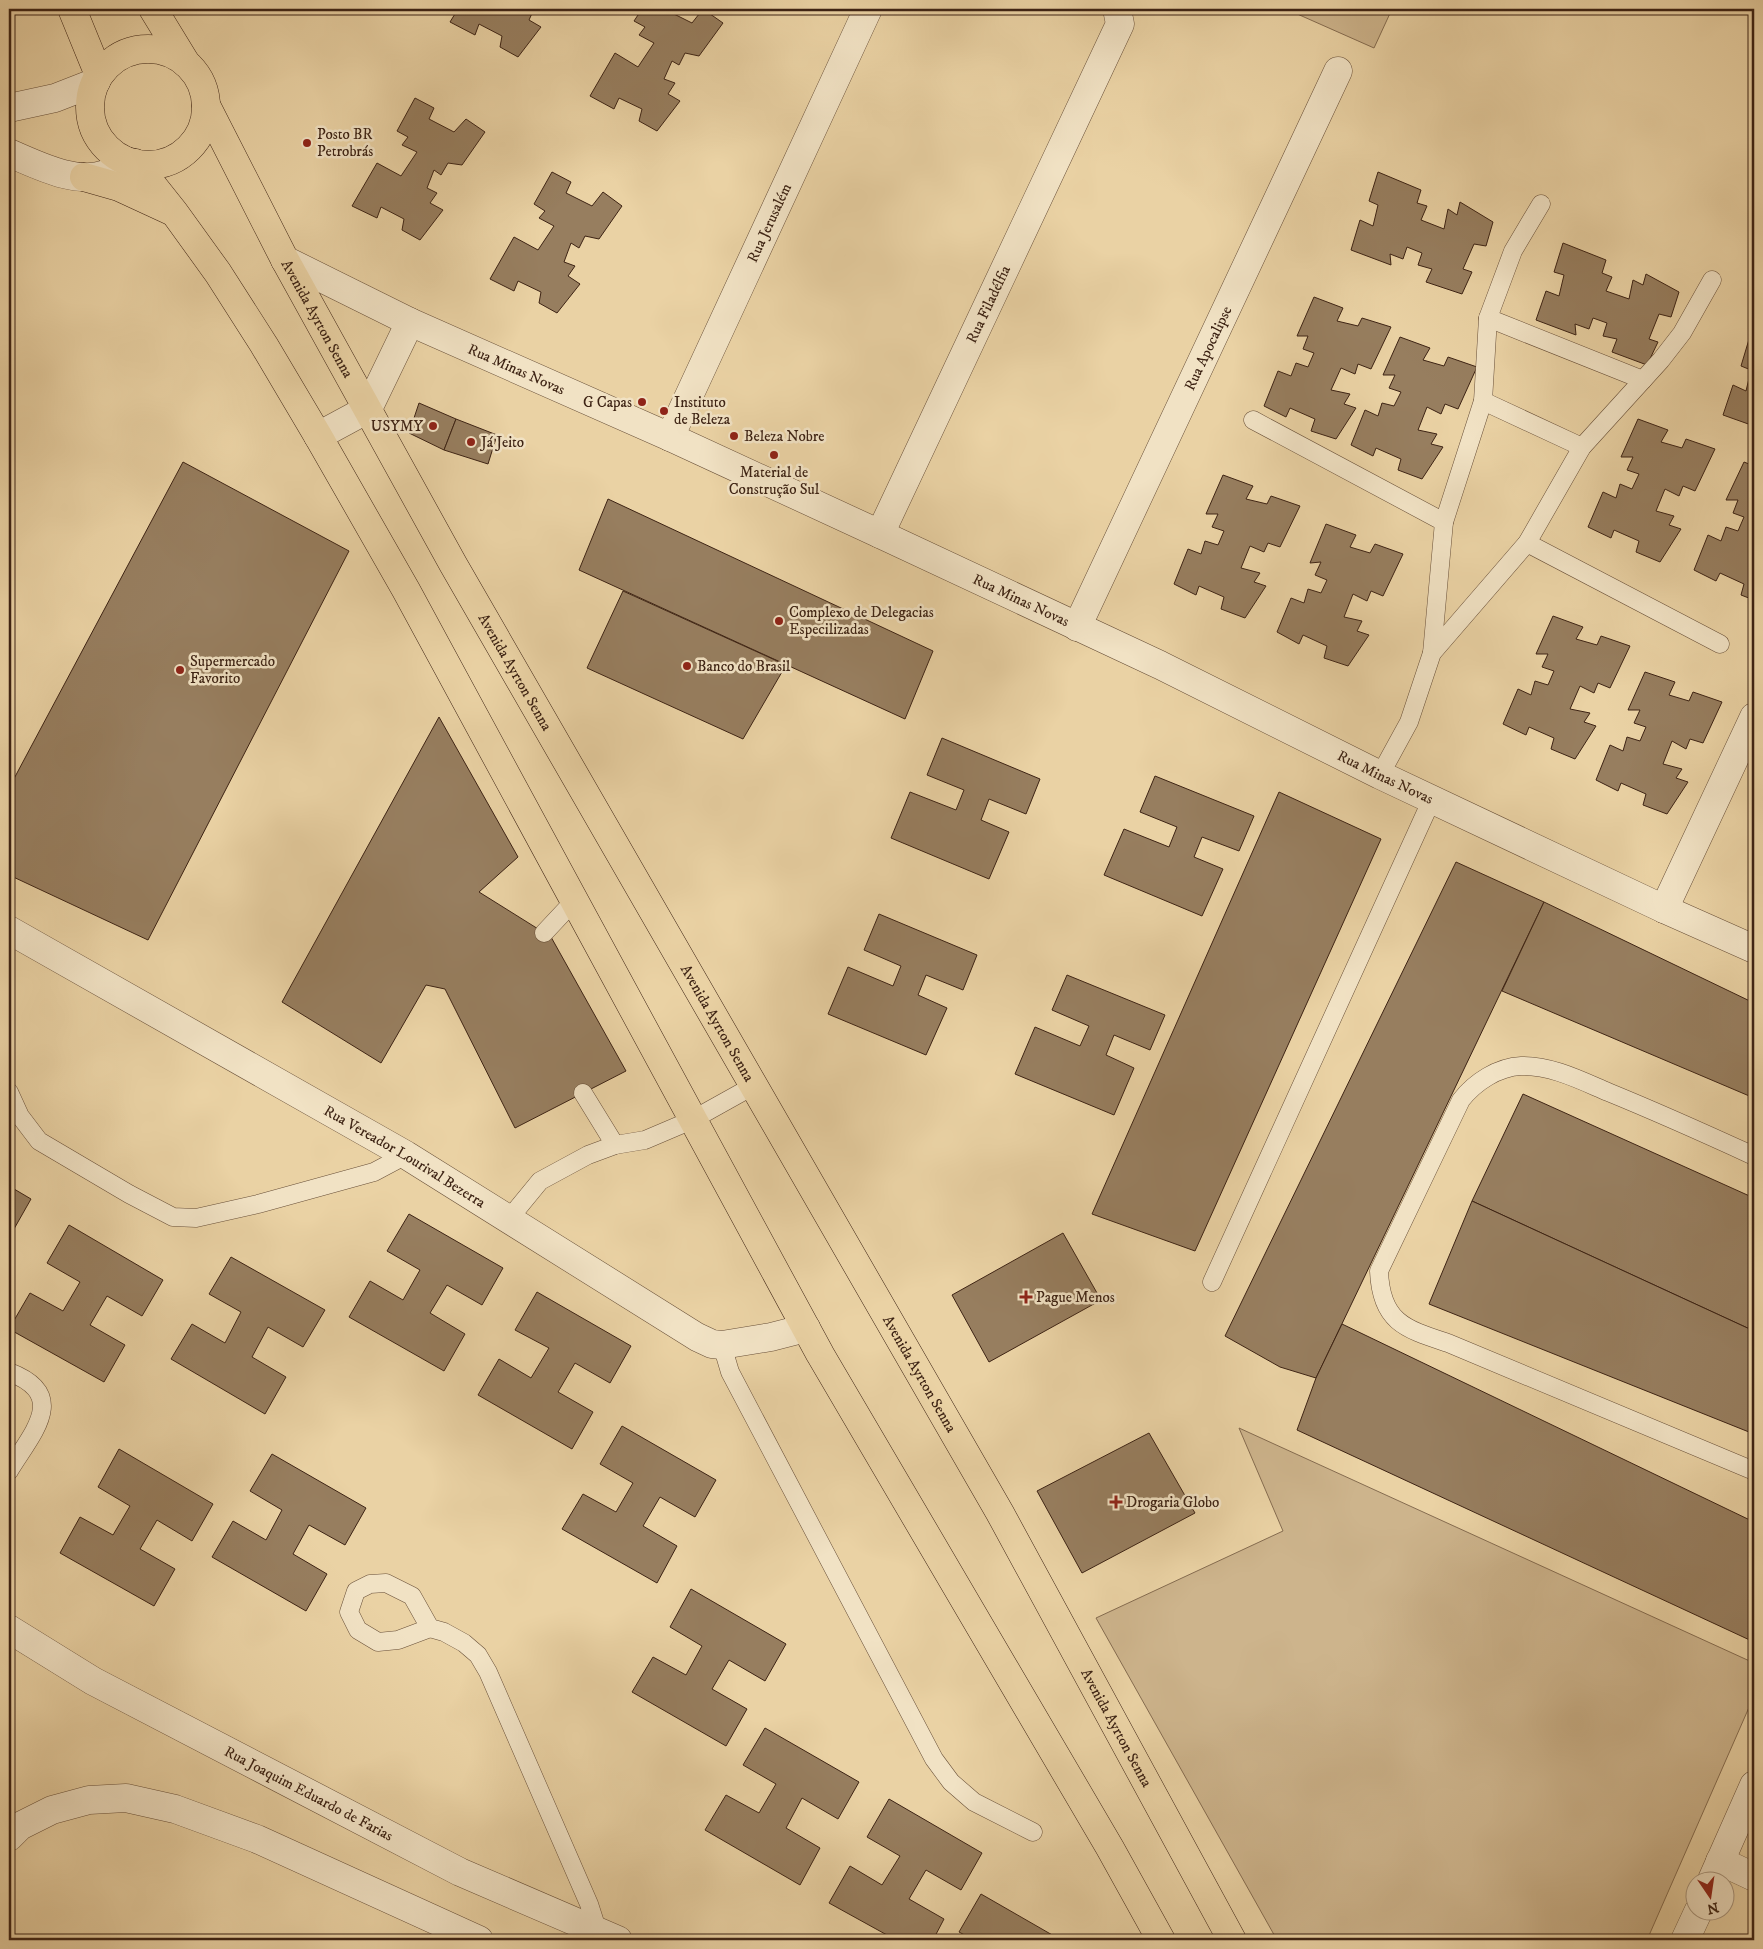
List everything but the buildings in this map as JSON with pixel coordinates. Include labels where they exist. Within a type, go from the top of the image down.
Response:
[{"type":"main road","points":[[72,9],[97,78]]},
{"type":"main road","points":[[130,162],[159,164],[180,154],[189,147],[202,128],[205,117],[206,105],[200,82],[186,64],[157,11]]},
{"type":"main road","points":[[186,64],[173,55],[158,50],[140,50],[122,55],[112,61],[97,78],[90,99],[91,118],[98,136],[110,150],[130,162],[174,212],[218,273],[318,436],[406,590],[806,1328],[1100,1831],[1161,1940]]},
{"type":"main road","name":"Avenida Ayrton Senna","points":[[206,105],[285,260],[458,573],[1000,1513],[1232,1940]]},
{"type":"main road","points":[[84,177],[119,188],[174,212]]},
{"type":"street","name":"Rua Jerusalém","points":[[670,437],[868,9]]},
{"type":"street","name":"Rua Filadélfia","points":[[880,534],[1120,24],[1117,9]]},
{"type":"street","name":"Rua Apocalipse","points":[[1077,627],[1338,71]]},
{"type":"street","points":[[9,108],[55,98],[97,78]]},
{"type":"street","points":[[9,154],[58,172],[84,177],[109,173],[130,162]]},
{"type":"street","name":"Rua Minas Novas","points":[[285,260],[410,322],[670,437],[1160,665],[1380,776],[1754,949]]},
{"type":"street","points":[[318,436],[368,409],[410,322]]},
{"type":"street","points":[[1664,909],[1754,717]]},
{"type":"street","name":"Rua Vereador Lourival Bezerra","points":[[9,930],[406,1155],[697,1337],[712,1344],[722,1346],[806,1328]]},
{"type":"street","name":"Rua Joaquim Eduardo de Farias","points":[[9,1629],[93,1681],[460,1872],[608,1936]]},
{"type":"street","points":[[1754,1785],[1716,1871],[1754,1877]]},
{"type":"street","points":[[9,1837],[20,1826],[52,1810],[89,1800],[126,1798],[175,1810],[257,1839],[479,1940]]},
{"type":"street","points":[[1685,1940],[1693,1922]]},
{"type":"lane","points":[[1380,776],[1409,722],[1432,653],[1444,522],[1483,401],[1488,318],[1513,251],[1541,204]]},
{"type":"lane","points":[[1432,653],[1526,543],[1582,447],[1643,380],[1682,333],[1712,280]]},
{"type":"lane","points":[[1488,318],[1643,380]]},
{"type":"lane","points":[[1483,401],[1582,447]]},
{"type":"lane","points":[[1253,420],[1444,522]]},
{"type":"lane","points":[[1526,543],[1720,644]]},
{"type":"lane","points":[[1212,1282],[1432,799]]},
{"type":"lane","points":[[544,933],[574,901]]},
{"type":"lane","points":[[1754,1156],[1646,1108],[1546,1069],[1522,1066],[1503,1069],[1471,1088],[1461,1100],[1379,1271],[1380,1285],[1386,1307],[1398,1322],[1415,1332],[1754,1471]]},
{"type":"lane","points":[[508,1220],[540,1182],[588,1155],[615,1145],[645,1140],[692,1120],[753,1086]]},
{"type":"lane","points":[[9,1092],[20,1116],[39,1141],[129,1194],[173,1217],[196,1218],[258,1204],[374,1172],[406,1155]]},
{"type":"lane","points":[[583,1093],[615,1145]]},
{"type":"lane","points":[[722,1346],[730,1372],[934,1759],[952,1782],[974,1802],[1033,1832]]},
{"type":"lane","points":[[9,1372],[22,1377],[33,1385],[42,1395],[44,1407],[34,1430],[9,1470]]},
{"type":"lane","points":[[430,1628],[444,1632],[464,1642],[478,1655],[488,1672],[589,1904],[608,1936]]},
{"type":"shaded area","points":[[1286,9],[1392,9],[1374,48]]},
{"type":"shaded area","points":[[1239,1428],[1754,1663],[1754,1696],[1647,1940],[1277,1940],[1096,1618],[1283,1531]]},
{"type":"place","name":"Posto BR Petrobrás","points":[[307,143]]},
{"type":"place","name":"G Capas","points":[[642,402]]},
{"type":"place","name":"Instituto de Beleza","points":[[664,411]]},
{"type":"place","name":"USYMY","points":[[433,426]]},
{"type":"place","name":"Beleza Nobre","points":[[734,436]]},
{"type":"place","name":"Já Jeito","points":[[471,442]]},
{"type":"place","name":"Material de Construção Sul","points":[[774,455]]},
{"type":"place","name":"Complexo de Delegacias Especilizadas","points":[[779,621]]},
{"type":"place","name":"Banco do Brasil","points":[[687,666]]},
{"type":"place","name":"Supermercado Favorito","points":[[180,670]]},
{"type":"place","name":"Pague Menos","points":[[1026,1297]]},
{"type":"place","name":"Drogaria Globo","points":[[1116,1502]]}]
